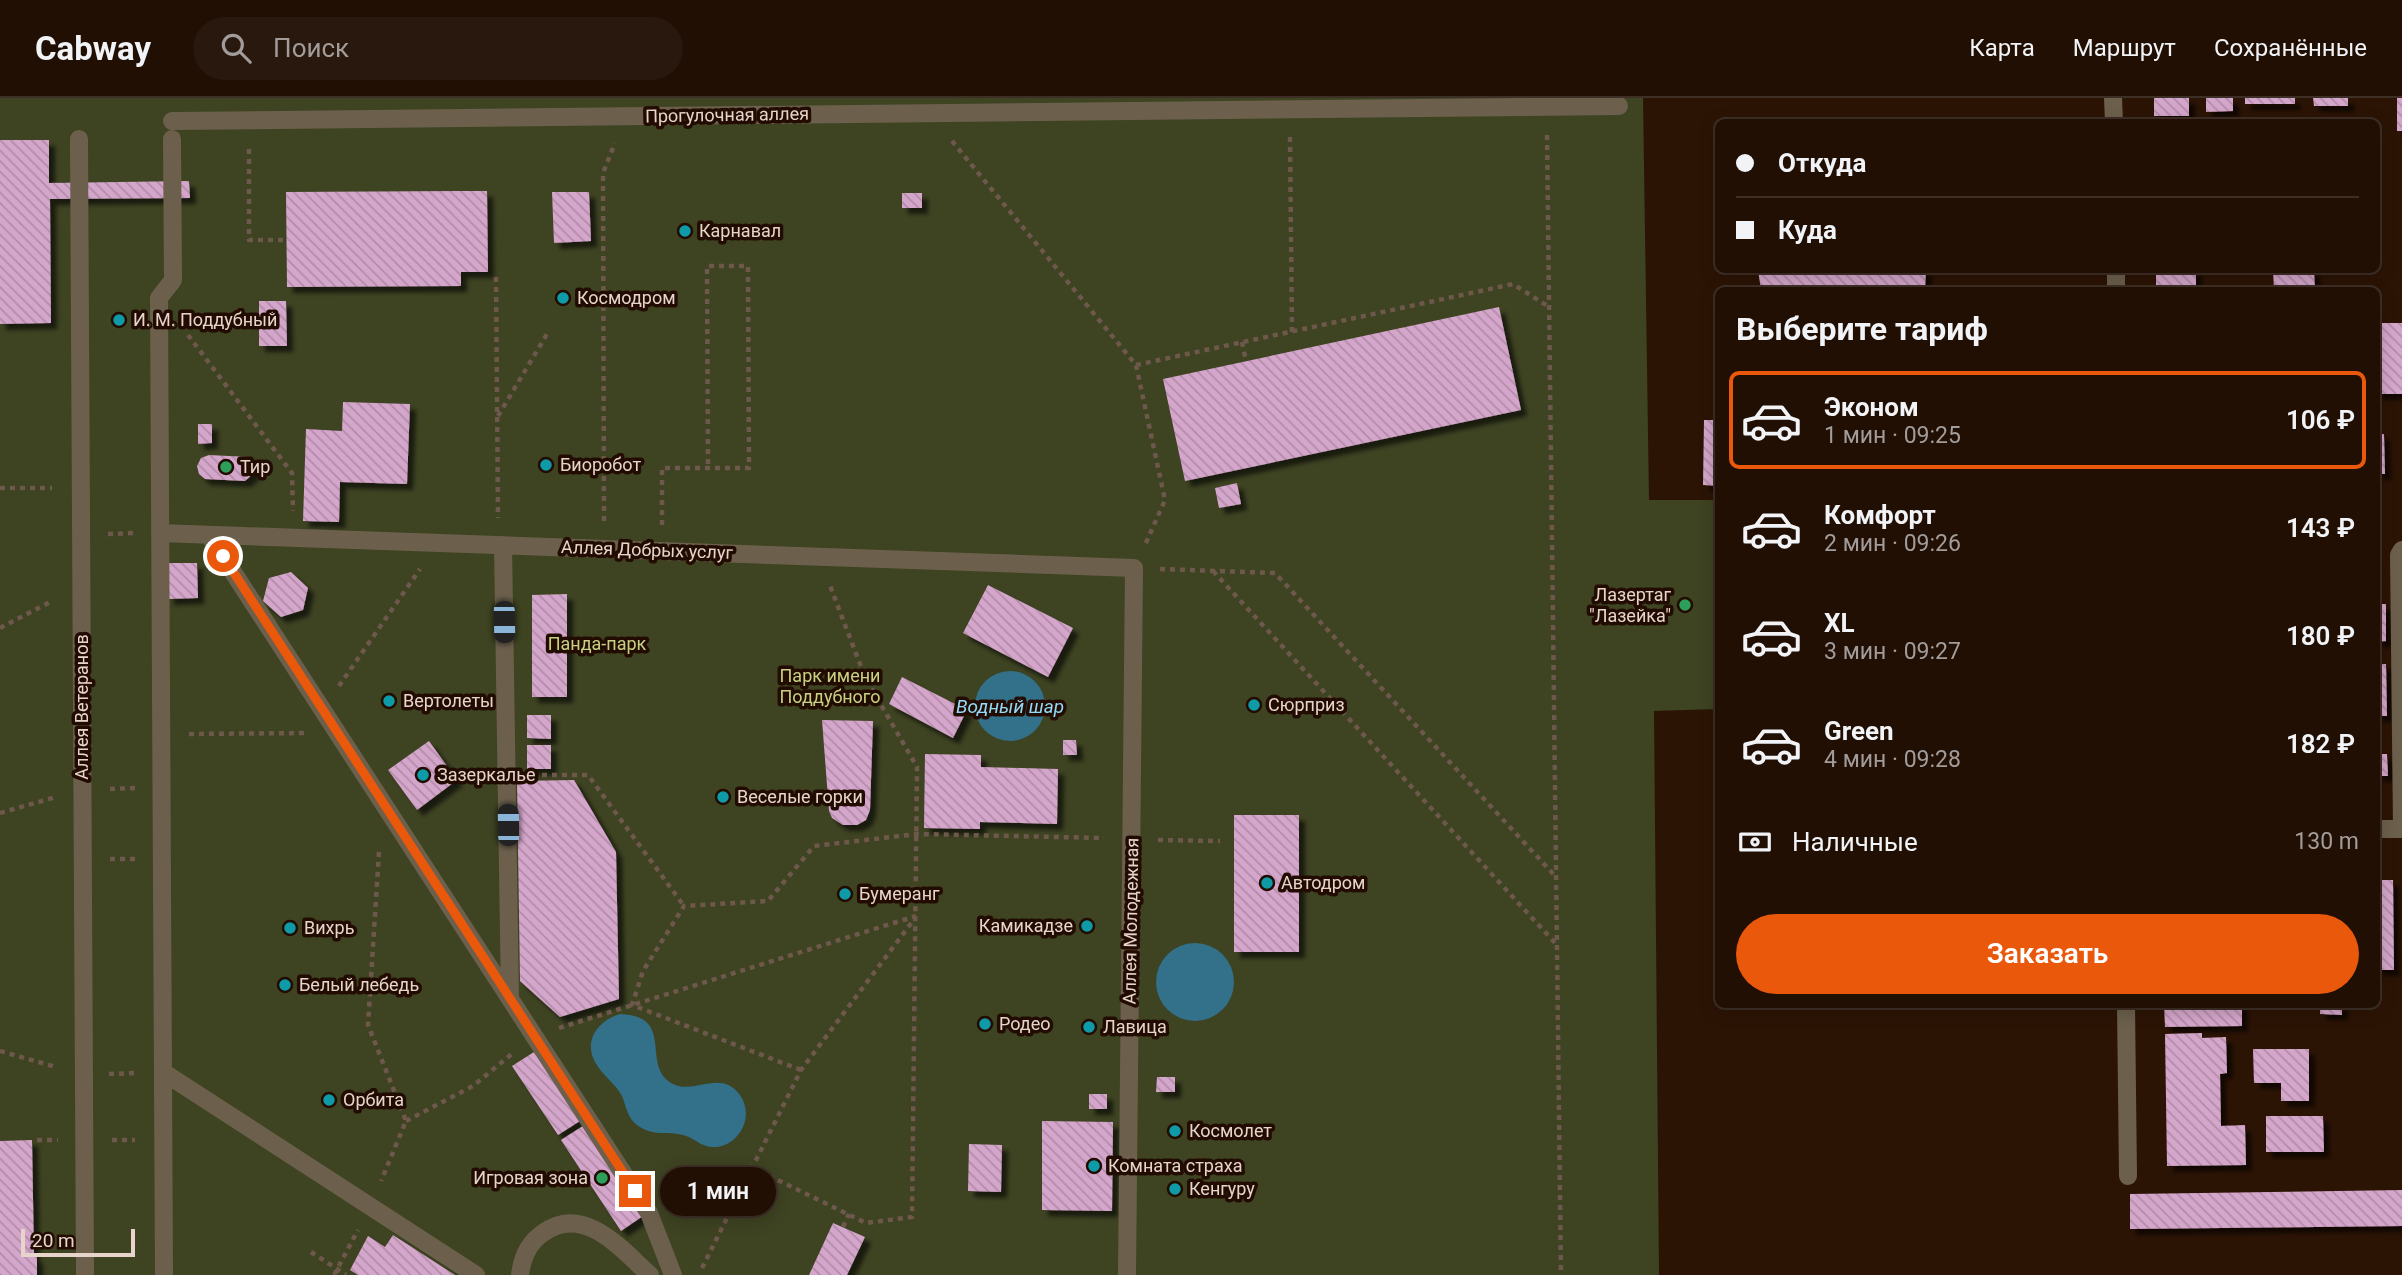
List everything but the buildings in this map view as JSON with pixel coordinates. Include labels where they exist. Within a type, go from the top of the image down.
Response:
[{"type":"street","points":[[2113,98],[2114,119]]},
{"type":"street","name":"Прогулочная аллея","points":[[159,298],[173,280],[172,130],[248,120],[1619,106]]},
{"type":"street","name":"Аллея Ветеранов","points":[[79,139],[85,1275]]},
{"type":"street","points":[[159,298],[164,1275]]},
{"type":"street","name":"Аллея Добрых услуг","points":[[160,533],[1134,568]]},
{"type":"street","points":[[209,535],[649,1213],[673,1275]]},
{"type":"street","points":[[500,545],[510,999]]},
{"type":"street","points":[[2380,829],[2402,829],[2399,555],[2402,550]]},
{"type":"street","name":"Аллея Молодежная","points":[[1127,1275],[1134,568]]},
{"type":"street","points":[[2126,1008],[2128,1177]]},
{"type":"street","points":[[163,1072],[476,1275]]},
{"type":"street","points":[[520,1275],[524,1256],[534,1240],[557,1225],[575,1223],[596,1229],[650,1275]]},
{"type":"path","points":[[1546,107],[1561,1275]]},
{"type":"path","points":[[1289,110],[1292,332]]},
{"type":"path","points":[[930,113],[1136,365],[1165,500],[1134,568],[1275,573],[1557,878]]},
{"type":"path","points":[[604,548],[603,173],[626,117]]},
{"type":"path","points":[[248,120],[249,240],[286,240]]},
{"type":"path","points":[[662,551],[662,468],[708,468],[749,468],[748,265],[707,266],[708,468]]},
{"type":"path","points":[[496,277],[500,545]]},
{"type":"path","points":[[1136,365],[1513,284],[1549,307]]},
{"type":"path","points":[[159,298],[292,473],[293,538]]},
{"type":"path","points":[[497,417],[547,334]]},
{"type":"path","points":[[1242,342],[1246,361]]},
{"type":"path","points":[[0,488],[81,488]]},
{"type":"path","points":[[81,534],[160,533]]},
{"type":"path","points":[[161,734],[305,734],[438,543]]},
{"type":"path","points":[[751,1167],[866,1223],[912,1217],[917,767],[865,677],[818,556]]},
{"type":"path","points":[[1212,571],[1558,945]]},
{"type":"path","points":[[0,628],[82,587]]},
{"type":"path","points":[[507,775],[588,775],[684,906]]},
{"type":"path","points":[[0,813],[82,790],[161,788]]},
{"type":"path","points":[[382,802],[368,1025],[406,1121]]},
{"type":"path","points":[[684,906],[768,901],[814,846],[918,834],[1220,841]]},
{"type":"path","points":[[83,860],[162,858]]},
{"type":"path","points":[[632,1005],[643,971],[684,906]]},
{"type":"path","points":[[336,1272],[371,1207],[406,1121],[473,1086],[534,1036],[916,916]]},
{"type":"path","points":[[698,1275],[802,1070],[916,916]]},
{"type":"path","points":[[632,1005],[802,1070]]},
{"type":"path","points":[[0,1051],[84,1075],[163,1072]]},
{"type":"path","points":[[84,1140],[163,1140]]},
{"type":"path","points":[[843,1227],[849,1214]]},
{"type":"path","points":[[311,1252],[336,1272],[346,1275]]},
{"type":"green space","name":"Парк имени Поддубного","points":[[0,98],[1643,98],[1649,500],[1715,500],[1715,709],[1654,711],[1659,1275],[0,1275]]},
{"type":"water","name":"Водный шар","points":[[1017,671],[1030,677],[1039,686],[1043,692],[1043,720],[1035,731],[1024,739],[1003,741],[985,731],[977,720],[975,699],[985,681],[996,673]]},
{"type":"water","points":[[1195,943],[1210,946],[1223,954],[1231,967],[1234,982],[1231,997],[1223,1010],[1210,1018],[1195,1021],[1180,1018],[1167,1010],[1159,997],[1156,982],[1159,967],[1167,954],[1180,946]]},
{"type":"water","points":[[620,1014],[646,1022],[652,1030],[657,1061],[667,1080],[685,1087],[723,1083],[740,1095],[746,1117],[743,1128],[736,1137],[718,1147],[707,1146],[681,1135],[647,1130],[632,1120],[622,1096],[595,1062],[591,1046],[600,1026]]},
{"type":"place","name":"Карнавал","points":[[685,231]]},
{"type":"place","name":"Космодром","points":[[563,298]]},
{"type":"place","name":"И. М. Поддубный","points":[[119,320]]},
{"type":"place","name":"Биоробот","points":[[546,465]]},
{"type":"place","name":"Тир","points":[[226,467]]},
{"type":"place","name":"Лазертаг \"Лазейка\"","points":[[1685,605]]},
{"type":"place","name":"Вертолеты","points":[[389,701]]},
{"type":"place","name":"Сюрприз","points":[[1254,705]]},
{"type":"place","name":"Зазеркалье","points":[[423,775]]},
{"type":"place","name":"Веселые горки","points":[[723,797]]},
{"type":"place","name":"Автодром","points":[[1267,883]]},
{"type":"place","name":"Бумеранг","points":[[845,894]]},
{"type":"place","name":"Камикадзе","points":[[1087,926]]},
{"type":"place","name":"Вихрь","points":[[290,928]]},
{"type":"place","name":"Белый лебедь","points":[[285,985]]},
{"type":"place","name":"Родео","points":[[985,1024]]},
{"type":"place","name":"Лавица","points":[[1089,1027]]},
{"type":"place","name":"Орбита","points":[[329,1100]]},
{"type":"place","name":"Космолет","points":[[1175,1131]]},
{"type":"place","name":"Комната страха","points":[[1094,1166]]},
{"type":"place","name":"Игровая зона","points":[[602,1178]]},
{"type":"place","name":"Кенгуру","points":[[1175,1189]]},
{"type":"route","points":[[223,556],[635,1191]]},
{"type":"park label","name":"Панда-парк","points":[[597,644]]}]
